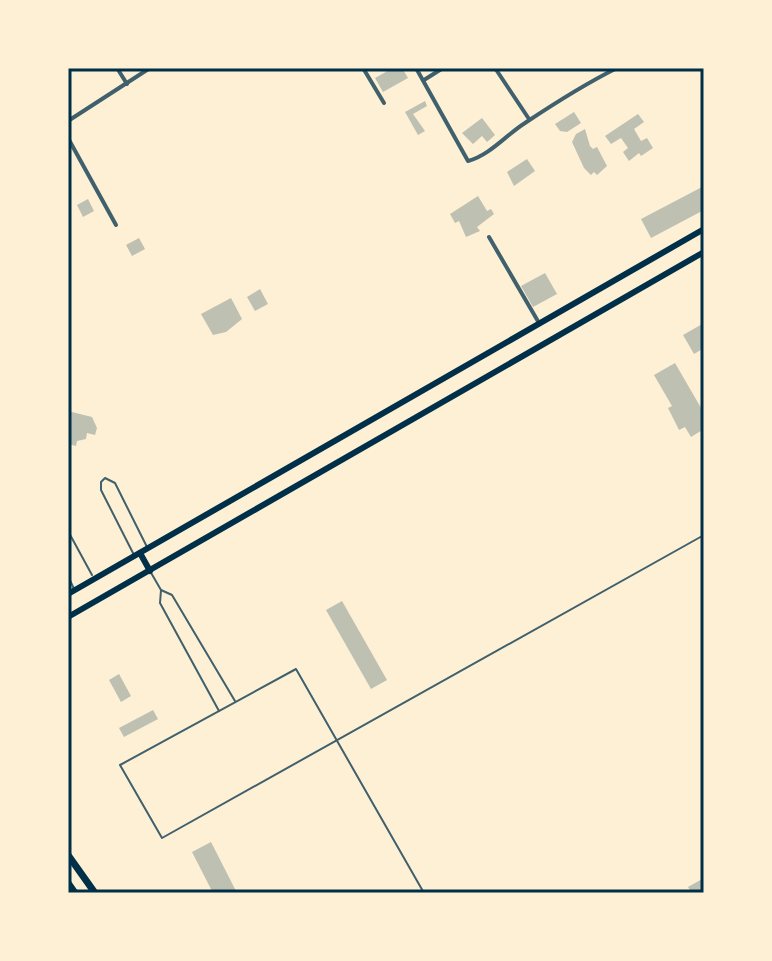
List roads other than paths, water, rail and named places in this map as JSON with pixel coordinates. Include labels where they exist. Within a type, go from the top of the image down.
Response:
[{"type":"main road","points":[[71,592],[704,229]]},
{"type":"main road","points":[[68,617],[704,252]]},
{"type":"main road","points":[[137,554],[150,571]]},
{"type":"main road","points":[[68,855],[95,893]]},
{"type":"main road","points":[[68,883],[75,893]]},
{"type":"street","points":[[117,68],[127,84]]},
{"type":"street","points":[[68,121],[150,68]]},
{"type":"street","points":[[363,68],[384,103]]},
{"type":"street","points":[[416,68],[468,161],[479,158],[579,87],[617,68]]},
{"type":"street","points":[[424,80],[443,68]]},
{"type":"street","points":[[495,68],[529,120]]},
{"type":"street","points":[[68,138],[116,225]]},
{"type":"street","points":[[489,237],[539,323]]},
{"type":"lane","points":[[137,554],[101,490],[101,482],[105,478],[115,483],[148,548]]},
{"type":"lane","points":[[68,531],[94,579]]},
{"type":"lane","points":[[424,893],[339,742],[296,669],[120,765],[162,838],[339,742],[704,535]]},
{"type":"lane","points":[[150,571],[161,590],[160,603],[220,712]]},
{"type":"lane","points":[[68,576],[71,592]]},
{"type":"lane","points":[[161,590],[172,595],[235,702]]}]
